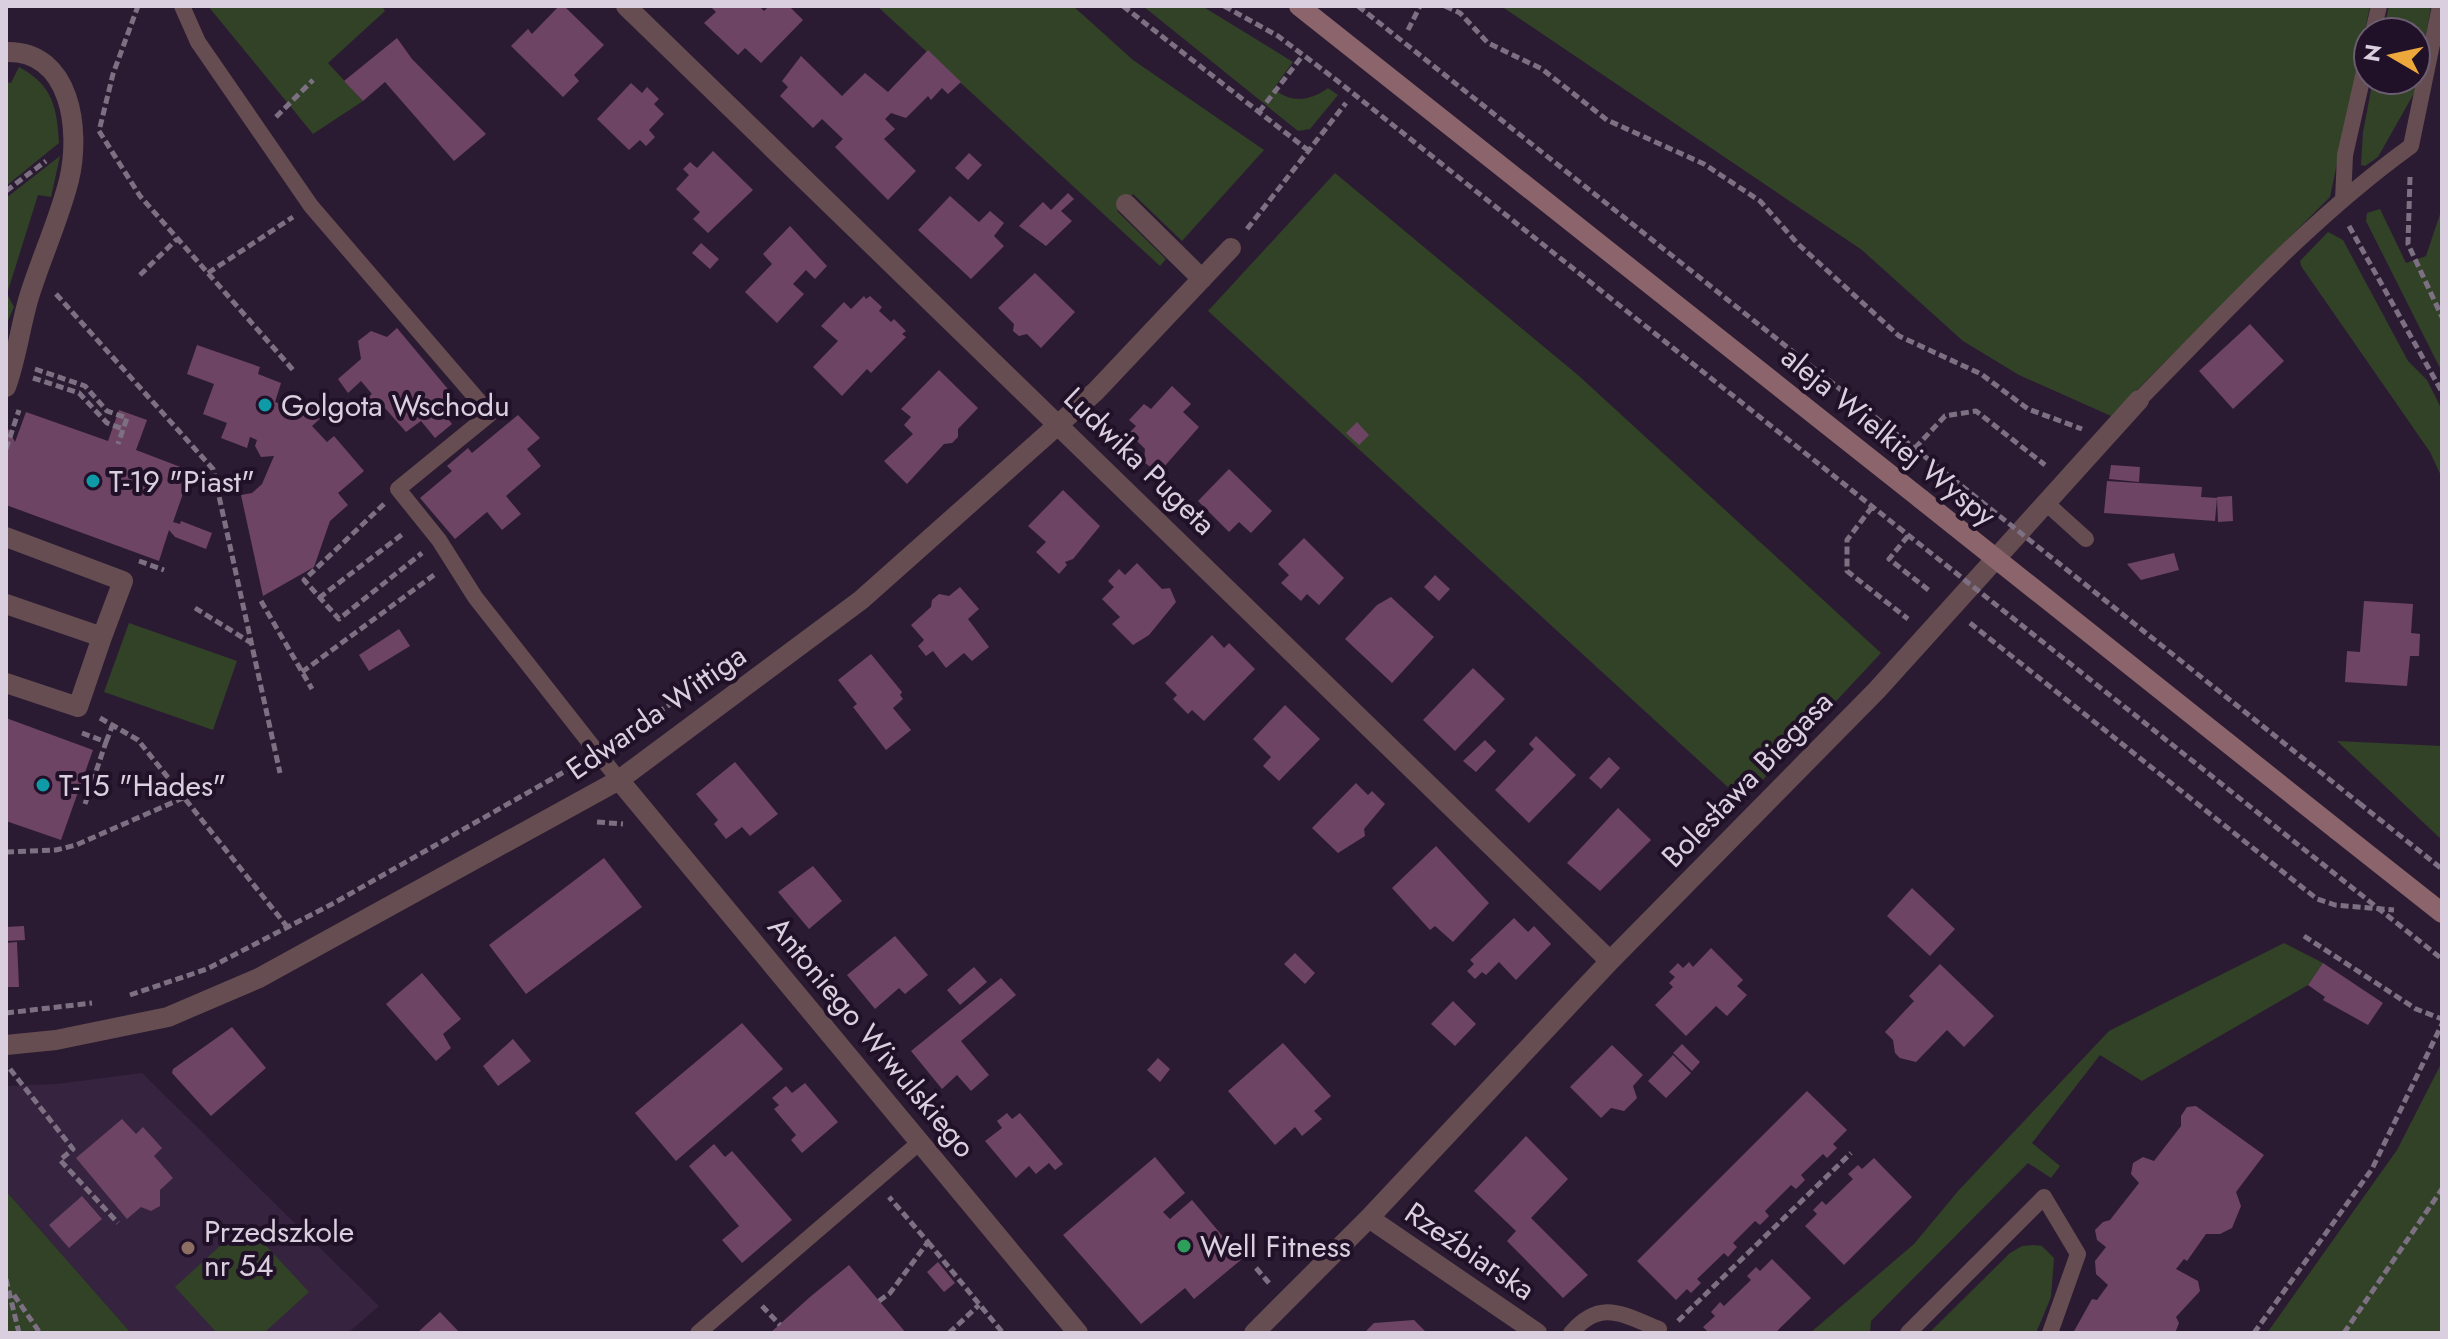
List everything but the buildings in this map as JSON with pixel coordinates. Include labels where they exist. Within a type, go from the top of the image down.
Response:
[{"type":"main road","name":"aleja Wielkiej Wyspy","points":[[1299,6],[2442,913]]},
{"type":"street","name":"Ludwika Pugeta","points":[[626,6],[1610,961]]},
{"type":"street","points":[[6,52],[20,52],[41,59],[64,84],[71,123],[70,178],[12,352],[6,387]]},
{"type":"street","points":[[1126,204],[1202,279]]},
{"type":"street","name":"Edwarda Wittiga","points":[[7,1054],[56,1040],[168,1017],[259,978],[619,780],[861,600],[1096,391],[1231,248]]},
{"type":"street","name":"Bolesława Biegasa","points":[[1254,1333],[1369,1218],[1610,961],[1928,634],[2139,400]]},
{"type":"street","points":[[6,537],[123,581],[78,707],[6,683]]},
{"type":"street","points":[[6,604],[102,637]]},
{"type":"street","name":"Antoniego Wiwulskiego","points":[[619,780],[1078,1333]]},
{"type":"street","name":"Rzeźbiarska","points":[[1369,1218],[1537,1333]]},
{"type":"lane","points":[[182,6],[198,42],[311,206],[490,414],[398,489],[619,780]]},
{"type":"lane","points":[[2411,146],[2440,6]]},
{"type":"lane","points":[[2343,200],[2345,155],[2358,96]]},
{"type":"lane","name":"Bolesława Biegasa","points":[[2139,400],[2276,260],[2343,200],[2411,146]]},
{"type":"lane","points":[[2045,502],[2086,539]]},
{"type":"lane","points":[[698,1333],[920,1142]]},
{"type":"lane","points":[[1908,1333],[2044,1197],[2078,1254],[2050,1333]]},
{"type":"lane","points":[[1571,1333],[1597,1312],[1614,1311],[1659,1329]]},
{"type":"path","points":[[138,6],[113,74],[99,130],[140,196],[294,371]]},
{"type":"path","points":[[1123,6],[1309,151]]},
{"type":"path","points":[[1224,6],[1278,36],[1303,55],[2442,959]]},
{"type":"path","points":[[1358,6],[2442,869]]},
{"type":"path","points":[[1408,30],[1420,6]]},
{"type":"path","points":[[1445,6],[1460,13],[1488,43],[1542,69],[1607,120],[1704,164],[1760,201],[1797,243],[1899,336],[1981,374],[2028,409],[2079,427],[2099,443]]},
{"type":"path","points":[[1259,112],[1303,55]]},
{"type":"path","points":[[259,130],[291,106],[313,80]]},
{"type":"path","points":[[1231,248],[1346,103]]},
{"type":"path","points":[[2411,146],[2408,244],[2442,317]]},
{"type":"path","points":[[6,191],[59,151],[71,150]]},
{"type":"path","points":[[2343,200],[2348,224],[2442,392]]},
{"type":"path","points":[[207,273],[311,206]]},
{"type":"path","points":[[140,275],[177,239]]},
{"type":"path","points":[[33,285],[54,292],[213,469],[280,773]]},
{"type":"path","points":[[35,369],[85,386],[107,411],[127,418],[118,444]]},
{"type":"path","points":[[30,377],[79,393],[107,423],[123,429]]},
{"type":"path","points":[[1915,448],[1945,416],[1976,411],[2064,481]]},
{"type":"path","points":[[398,489],[304,580],[339,619],[439,540]]},
{"type":"path","points":[[1872,507],[1847,540],[1847,571],[1928,634]]},
{"type":"path","points":[[319,598],[422,518]]},
{"type":"path","points":[[1908,536],[1889,559],[1939,599]]},
{"type":"path","points":[[302,672],[451,562]]},
{"type":"path","points":[[261,601],[312,689]]},
{"type":"path","points":[[195,608],[253,645]]},
{"type":"path","points":[[1964,618],[2317,899],[2335,905],[2405,911]]},
{"type":"path","points":[[610,743],[696,688]]},
{"type":"path","points":[[85,804],[113,724]]},
{"type":"path","points":[[124,731],[138,740],[305,953]]},
{"type":"path","points":[[79,732],[106,742]]},
{"type":"path","points":[[125,997],[207,969],[584,760]]},
{"type":"path","points":[[6,852],[56,850],[76,845],[183,798]]},
{"type":"path","points":[[2254,1333],[2372,1169],[2442,1023],[2304,936]]},
{"type":"path","points":[[6,1013],[101,1002]]},
{"type":"path","points":[[7,1054],[73,1149],[60,1160],[118,1223]]},
{"type":"path","points":[[1677,1322],[1851,1153]]},
{"type":"path","points":[[875,1181],[1003,1333]]},
{"type":"path","points":[[2344,1333],[2442,1189]]},
{"type":"path","points":[[879,1301],[890,1293],[928,1242]]},
{"type":"path","points":[[6,1279],[19,1333]]},
{"type":"path","points":[[11,1291],[40,1333]]},
{"type":"path","points":[[949,1333],[979,1305]]},
{"type":"shaded area","name":"Przedszkole nr 54","points":[[142,1073],[379,1306],[348,1333],[131,1333],[6,1191],[6,1086],[57,1084]]},
{"type":"green space","points":[[208,6],[382,6],[385,11],[328,63],[363,101],[313,134]]},
{"type":"green space","points":[[877,6],[1073,6],[1133,60],[1264,150],[1182,241],[1133,194],[1117,211],[1166,259],[1160,266]]},
{"type":"green space","points":[[1143,6],[1202,6],[1293,62],[1274,88],[1286,97],[1307,98],[1328,88],[1338,95],[1310,129],[1298,131]]},
{"type":"green space","points":[[1501,6],[2370,6],[2368,16],[2352,16],[2352,92],[2330,197],[2111,416],[2019,375],[1963,341],[1862,250]]},
{"type":"green space","points":[[2389,6],[2431,6],[2429,16],[2387,16]]},
{"type":"green space","points":[[19,67],[39,82],[51,99],[59,143],[6,186],[6,82],[11,83]]},
{"type":"green space","points":[[2370,96],[2412,96],[2378,157],[2365,166],[2361,165]]},
{"type":"green space","points":[[60,156],[51,197],[38,195],[7,294],[14,307],[6,325],[6,198]]},
{"type":"green space","points":[[1335,173],[1579,376],[1881,653],[1743,801],[1208,311]]},
{"type":"green space","points":[[2442,208],[2442,372],[2366,221],[2367,213],[2380,209],[2406,263],[2426,256]]},
{"type":"green space","points":[[2328,232],[2343,240],[2408,361],[2427,380],[2442,410],[2442,478],[2430,452],[2301,266],[2300,261]]},
{"type":"green space","points":[[129,623],[237,661],[213,730],[104,692]]},
{"type":"green space","points":[[2337,741],[2442,746],[2442,840]]},
{"type":"green space","points":[[2284,943],[2323,963],[2308,985],[2142,1081],[2100,1055],[2032,1143],[2060,1166],[2051,1178],[2028,1163],[1871,1321],[1870,1333],[1810,1333],[1914,1244],[1959,1190],[2109,1031]]},
{"type":"green space","points":[[2442,1062],[2442,1333],[2267,1333],[2397,1150]]},
{"type":"green space","points":[[6,1191],[131,1333],[6,1333]]},
{"type":"green space","points":[[245,1223],[309,1292],[264,1333],[217,1333],[175,1287]]},
{"type":"green space","points":[[2022,1246],[2042,1246],[2054,1258],[2051,1297],[2036,1333],[1929,1333],[2010,1253]]},
{"type":"place","name":"Golgota Wschodu","points":[[265,405]]},
{"type":"place","name":"T-19 \"Piast\"","points":[[93,481]]},
{"type":"place","name":"T-15 \"Hades\"","points":[[43,785]]},
{"type":"place","name":"Well Fitness","points":[[1184,1246]]},
{"type":"place","name":"Przedszkole nr 54","points":[[188,1248]]}]
